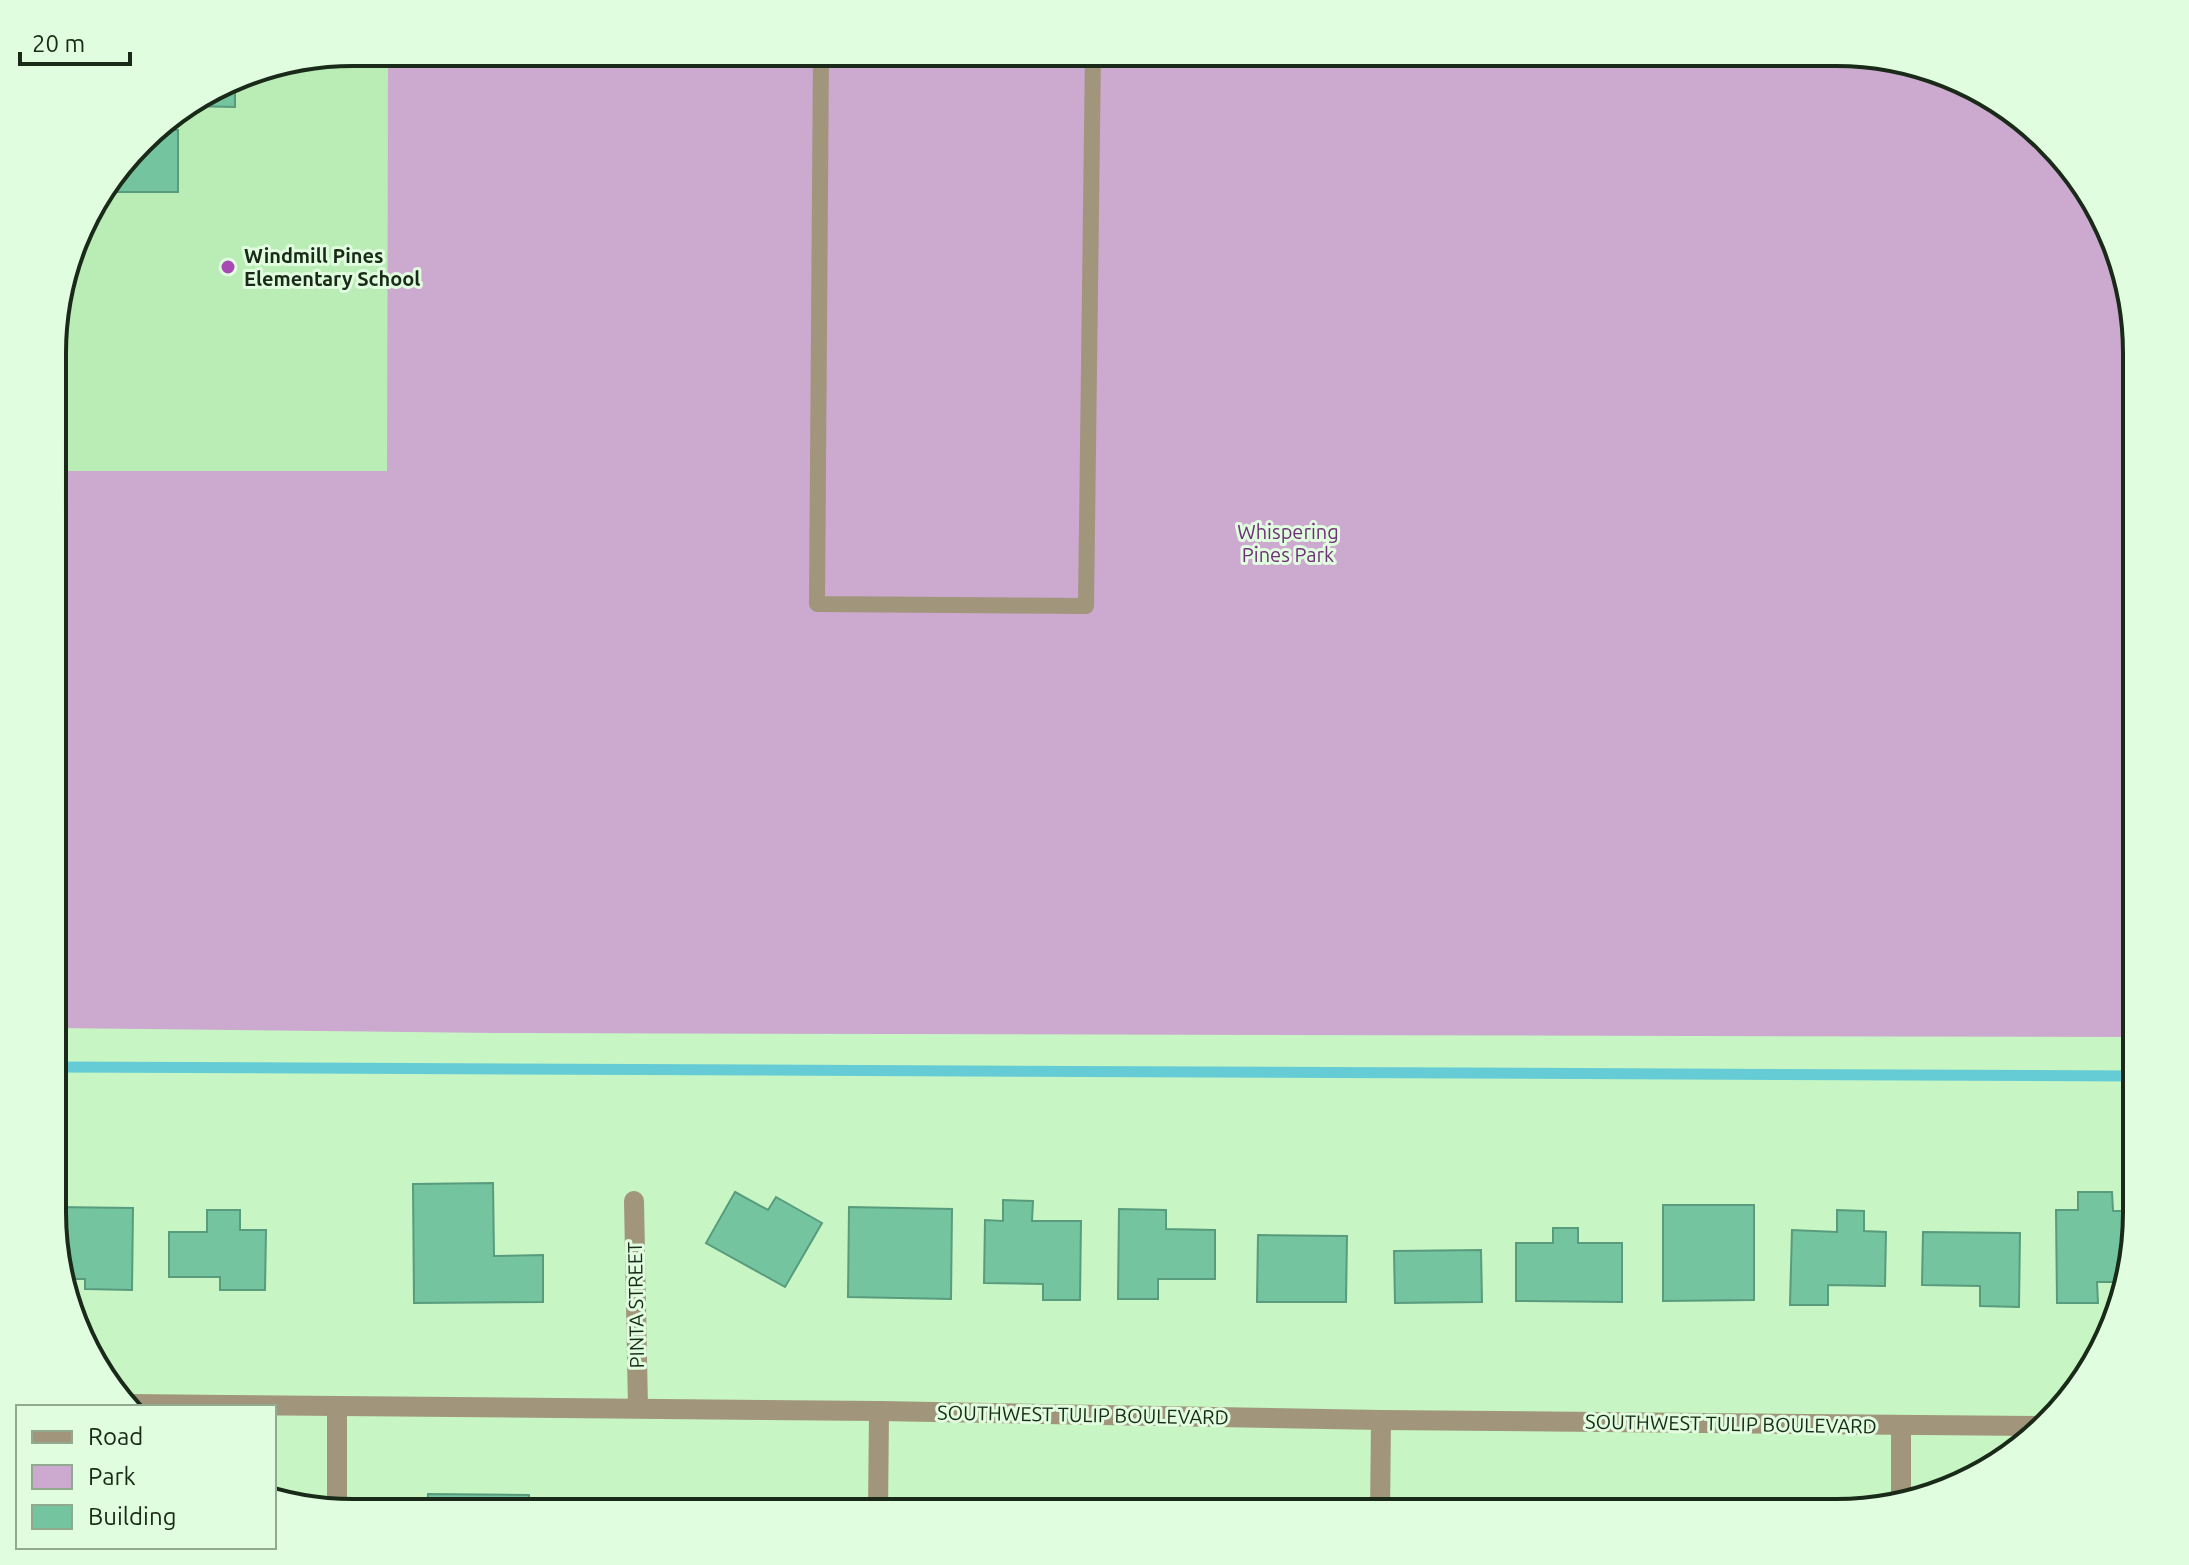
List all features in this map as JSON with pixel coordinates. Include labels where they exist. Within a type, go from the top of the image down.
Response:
[{"type":"street","name":"PINTA STREET","points":[[634,1201],[638,1408]]},
{"type":"street","name":"SOUTHWEST TULIP BOULEVARD","points":[[140,1404],[232,1405]]},
{"type":"street","name":"SOUTHWEST TULIP BOULEVARD","points":[[276,1405],[2027,1426]]},
{"type":"street","points":[[337,1406],[337,1498]]},
{"type":"street","points":[[878,1499],[879,1411]]},
{"type":"street","points":[[1380,1499],[1381,1420]]},
{"type":"street","points":[[1901,1425],[1901,1491]]},
{"type":"lane","points":[[821,66],[817,604],[1086,606],[1093,66]]},
{"type":"shaded area","name":"Windmill Pines Elementary School","points":[[388,66],[387,471],[66,471],[68,315],[81,260],[104,209],[137,164],[178,125],[209,104],[260,81],[315,68]]},
{"type":"green space","name":"Whispering Pines Park","points":[[388,66],[1836,66],[1874,68],[1929,81],[1996,114],[2039,150],[2064,178],[2085,209],[2101,243],[2121,315],[2123,1037],[496,1033],[66,1028],[66,471],[387,471]]},
{"type":"building","points":[[235,92],[235,107],[205,106]]},
{"type":"building","points":[[172,130],[178,130],[178,192],[115,192],[150,150]]},
{"type":"building","points":[[493,1183],[494,1256],[543,1255],[543,1302],[414,1303],[413,1184]]},
{"type":"building","points":[[735,1192],[768,1210],[776,1197],[822,1223],[785,1287],[706,1243]]},
{"type":"building","points":[[2078,1192],[2112,1192],[2113,1211],[2123,1211],[2121,1250],[2114,1282],[2097,1282],[2098,1303],[2057,1303],[2056,1210],[2078,1210]]},
{"type":"building","points":[[1003,1200],[1033,1201],[1032,1221],[1081,1221],[1080,1300],[1043,1300],[1043,1284],[984,1283],[985,1220],[1003,1221]]},
{"type":"building","points":[[1663,1205],[1754,1205],[1754,1300],[1663,1301]]},
{"type":"building","points":[[66,1207],[133,1208],[132,1290],[85,1289],[85,1279],[74,1279],[68,1250]]},
{"type":"building","points":[[849,1207],[952,1209],[951,1299],[848,1297]]},
{"type":"building","points":[[1119,1209],[1166,1210],[1166,1229],[1215,1230],[1215,1279],[1158,1279],[1158,1299],[1118,1299]]},
{"type":"building","points":[[207,1210],[240,1210],[240,1230],[266,1230],[265,1290],[220,1290],[220,1277],[169,1277],[169,1232],[207,1232]]},
{"type":"building","points":[[1837,1210],[1864,1211],[1864,1231],[1886,1232],[1885,1286],[1828,1285],[1828,1305],[1790,1305],[1792,1230],[1837,1232]]},
{"type":"building","points":[[1553,1228],[1578,1228],[1578,1243],[1622,1243],[1622,1302],[1516,1301],[1516,1243],[1553,1243]]},
{"type":"building","points":[[1923,1232],[2020,1233],[2019,1307],[1980,1306],[1980,1286],[1922,1285]]},
{"type":"building","points":[[1258,1235],[1347,1236],[1346,1302],[1257,1302]]},
{"type":"building","points":[[1481,1250],[1482,1302],[1395,1303],[1394,1251]]},
{"type":"building","points":[[428,1494],[529,1495],[529,1499],[428,1499]]},
{"type":"waterway","points":[[66,1067],[2123,1076]]},
{"type":"place","name":"Windmill Pines Elementary School","points":[[228,267]]}]
